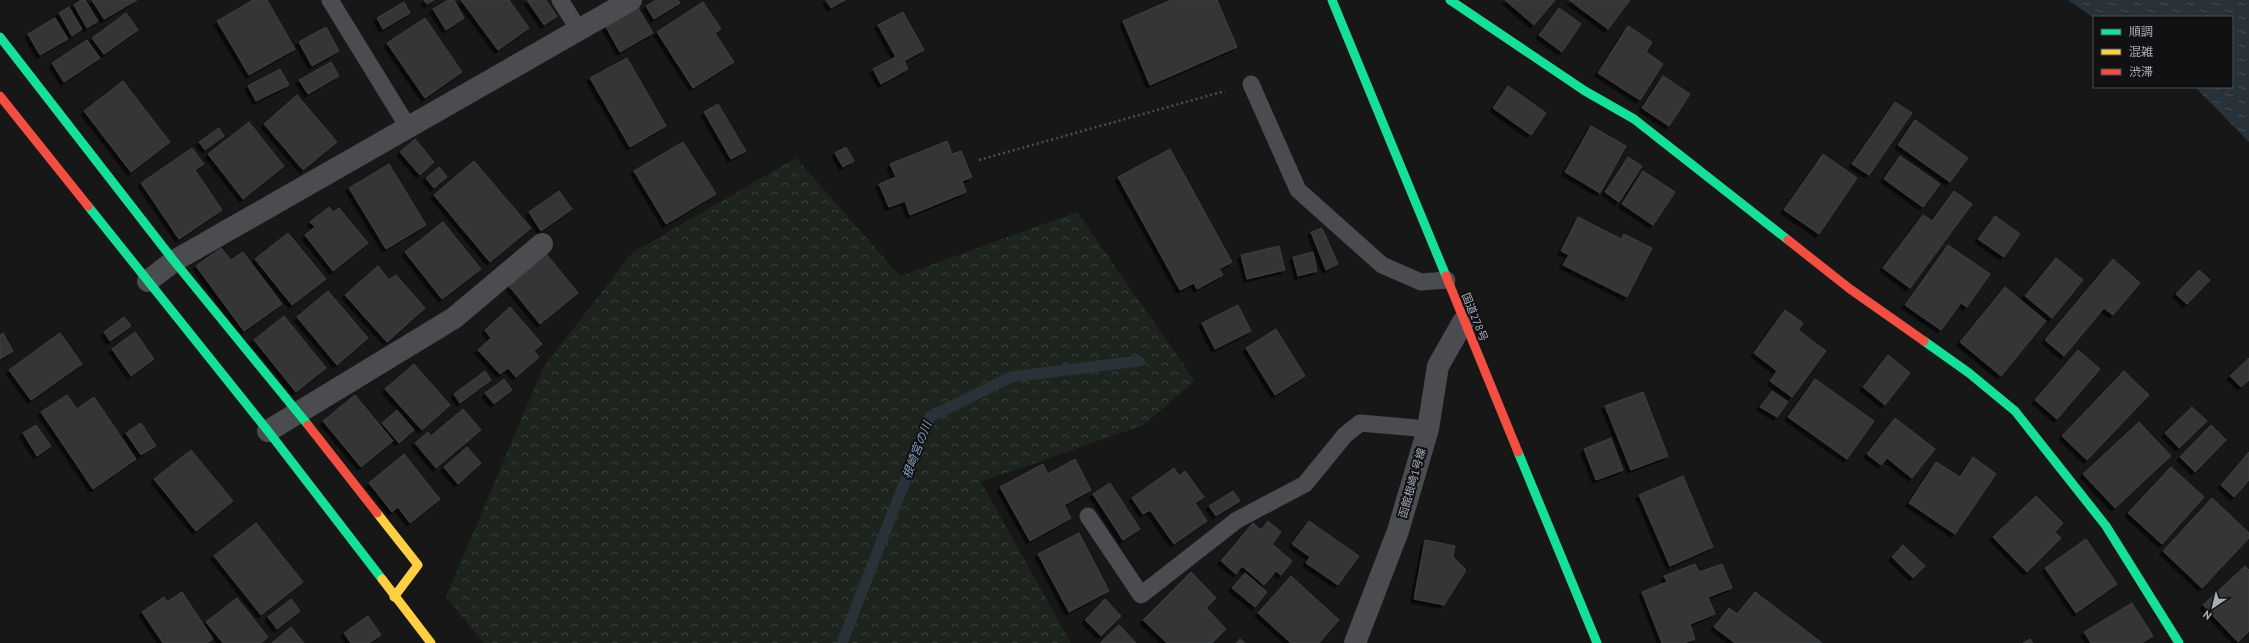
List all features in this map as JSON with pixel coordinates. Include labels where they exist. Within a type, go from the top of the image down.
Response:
[{"type":"main road","name":"国道278号","points":[[1332,0],[1463,322],[1597,643]]},
{"type":"main road","points":[[1450,0],[1585,91],[1634,119],[1850,289],[1968,373],[2015,411],[2106,526],[2179,643]]},
{"type":"main road","points":[[0,37],[174,261],[298,412],[418,565],[394,596]]},
{"type":"main road","points":[[0,96],[268,431],[431,643]]},
{"type":"street","points":[[148,281],[174,261],[631,0]]},
{"type":"street","points":[[268,431],[454,318],[542,244]]},
{"type":"street","name":"函館根崎1号線","points":[[1355,643],[1398,531],[1428,429],[1438,366],[1463,322]]},
{"type":"lane","points":[[330,0],[408,127]]},
{"type":"lane","points":[[560,0],[578,30]]},
{"type":"lane","points":[[1251,84],[1298,190],[1382,265],[1421,282],[1447,280]]},
{"type":"lane","points":[[1088,516],[1141,595],[1237,520],[1305,484],[1345,435],[1360,423],[1428,429]]},
{"type":"path","points":[[979,160],[1251,84]]},
{"type":"green space","points":[[796,158],[900,276],[1077,212],[1195,381],[1143,425],[981,482],[1071,643],[484,643],[446,597],[543,368],[632,253]]},
{"type":"water","points":[[2068,0],[2249,0],[2249,142],[2196,88],[2233,88],[2233,16],[2093,16],[2093,17]]},
{"type":"building","points":[[81,0],[85,0],[98,21],[87,28],[74,5]]},
{"type":"building","points":[[92,0],[137,0],[104,19]]},
{"type":"building","points":[[253,0],[267,0],[295,49],[249,75],[217,21]]},
{"type":"building","points":[[424,0],[434,0],[427,4]]},
{"type":"building","points":[[448,0],[454,0],[464,18],[446,30],[433,9]]},
{"type":"building","points":[[461,0],[509,0],[529,28],[498,50]]},
{"type":"building","points":[[527,0],[546,0],[557,16],[544,25]]},
{"type":"building","points":[[656,0],[678,0],[680,3],[654,19],[646,6]]},
{"type":"building","points":[[826,0],[845,0],[831,8]]},
{"type":"building","points":[[1171,0],[1217,0],[1237,47],[1150,85],[1123,21]]},
{"type":"building","points":[[1505,0],[1555,0],[1534,25]]},
{"type":"building","points":[[1569,0],[1630,0],[1608,29]]},
{"type":"building","points":[[404,2],[410,13],[383,29],[377,18]]},
{"type":"building","points":[[703,2],[721,29],[715,33],[734,62],[693,88],[657,32]]},
{"type":"building","points":[[69,7],[82,29],[72,36],[59,13]]},
{"type":"building","points":[[638,8],[653,33],[620,52],[606,27]]},
{"type":"building","points":[[1559,8],[1581,24],[1562,52],[1539,35]]},
{"type":"building","points":[[903,12],[924,50],[904,61],[908,69],[881,84],[873,69],[896,57],[878,25]]},
{"type":"building","points":[[126,13],[138,30],[104,54],[92,38]]},
{"type":"building","points":[[55,18],[68,39],[40,55],[28,34]]},
{"type":"building","points":[[425,18],[462,72],[425,98],[387,43]]},
{"type":"building","points":[[1628,26],[1652,42],[1646,52],[1663,64],[1640,100],[1598,73]]},
{"type":"building","points":[[326,27],[339,51],[312,66],[299,42]]},
{"type":"building","points":[[87,40],[100,58],[64,82],[52,63]]},
{"type":"building","points":[[627,58],[666,126],[630,147],[590,78]]},
{"type":"building","points":[[331,62],[339,76],[308,94],[299,80]]},
{"type":"building","points":[[280,69],[289,85],[256,101],[248,86]]},
{"type":"building","points":[[1663,76],[1690,94],[1669,126],[1642,108]]},
{"type":"building","points":[[123,81],[170,142],[131,172],[84,111]]},
{"type":"building","points":[[1508,86],[1546,113],[1531,135],[1493,108]]},
{"type":"building","points":[[297,95],[337,142],[303,170],[264,124]]},
{"type":"building","points":[[1895,102],[1912,113],[1869,175],[1852,164]]},
{"type":"building","points":[[718,104],[746,151],[731,159],[704,112]]},
{"type":"building","points":[[1915,120],[1968,158],[1950,182],[1898,145]]},
{"type":"building","points":[[249,122],[284,166],[243,199],[208,154]]},
{"type":"building","points":[[1591,126],[1626,146],[1600,193],[1565,172]]},
{"type":"building","points":[[219,128],[224,136],[205,150],[199,142]]},
{"type":"building","points":[[415,139],[434,162],[420,175],[400,152]]},
{"type":"building","points":[[947,141],[952,154],[961,151],[972,177],[962,181],[966,192],[910,215],[905,201],[889,207],[879,184],[896,177],[890,164]]},
{"type":"building","points":[[683,142],[716,194],[666,224],[634,171]]},
{"type":"building","points":[[846,147],[854,161],[843,167],[835,153]]},
{"type":"building","points":[[192,148],[204,164],[195,170],[222,210],[179,239],[141,183]]},
{"type":"building","points":[[1170,149],[1232,262],[1219,269],[1223,275],[1197,289],[1194,283],[1180,290],[1118,177]]},
{"type":"building","points":[[1823,154],[1857,178],[1819,234],[1784,210]]},
{"type":"building","points":[[1900,156],[1940,184],[1923,207],[1884,179]]},
{"type":"building","points":[[1628,157],[1642,166],[1619,202],[1605,192]]},
{"type":"building","points":[[474,161],[531,228],[490,262],[434,195]]},
{"type":"building","points":[[389,164],[426,225],[386,249],[349,188]]},
{"type":"building","points":[[439,167],[447,177],[434,188],[426,178]]},
{"type":"building","points":[[1643,171],[1675,192],[1653,225],[1622,204]]},
{"type":"building","points":[[559,191],[572,209],[541,231],[529,212]]},
{"type":"building","points":[[1954,191],[1972,204],[1910,288],[1883,268],[1923,215],[1932,221]]},
{"type":"building","points":[[329,207],[333,212],[339,208],[368,243],[333,271],[305,235],[315,227],[310,222]]},
{"type":"building","points":[[1995,216],[2020,234],[2004,257],[1978,239]]},
{"type":"building","points":[[1578,217],[1621,239],[1624,234],[1652,248],[1627,297],[1563,265],[1569,255],[1561,251]]},
{"type":"building","points":[[443,222],[481,269],[442,299],[405,252]]},
{"type":"building","points":[[1322,228],[1338,264],[1326,270],[1311,232]]},
{"type":"building","points":[[288,233],[326,279],[292,305],[255,259]]},
{"type":"building","points":[[1948,245],[1990,274],[1967,307],[1961,303],[1941,330],[1905,305]]},
{"type":"building","points":[[1279,246],[1285,270],[1247,279],[1241,255]]},
{"type":"building","points":[[221,248],[231,260],[243,252],[282,304],[244,331],[196,266]]},
{"type":"building","points":[[1313,252],[1317,271],[1298,276],[1293,257]]},
{"type":"building","points":[[547,255],[578,293],[540,324],[509,286]]},
{"type":"building","points":[[2056,258],[2083,280],[2052,318],[2025,296]]},
{"type":"building","points":[[2113,259],[2140,283],[2113,315],[2104,308],[2064,356],[2045,340]]},
{"type":"building","points":[[378,266],[389,280],[396,275],[425,308],[387,342],[345,295]]},
{"type":"building","points":[[2199,270],[2210,280],[2187,304],[2176,294]]},
{"type":"building","points":[[2005,287],[2046,321],[2001,376],[1960,342]]},
{"type":"building","points":[[328,291],[368,338],[337,365],[297,317]]},
{"type":"building","points":[[1238,305],[1251,331],[1215,349],[1202,323]]},
{"type":"building","points":[[510,307],[542,344],[534,351],[539,357],[516,377],[508,368],[500,374],[478,350],[491,338],[485,330]]},
{"type":"building","points":[[1785,310],[1803,323],[1798,330],[1826,351],[1792,397],[1770,381],[1777,371],[1754,353]]},
{"type":"building","points":[[284,316],[326,368],[296,392],[254,340]]},
{"type":"building","points":[[124,317],[131,326],[110,341],[104,332]]},
{"type":"building","points":[[1276,329],[1305,376],[1275,395],[1246,348]]},
{"type":"building","points":[[135,332],[154,359],[131,376],[112,349]]},
{"type":"building","points":[[3,333],[13,351],[0,359],[0,335]]},
{"type":"building","points":[[60,333],[82,364],[31,400],[9,370]]},
{"type":"building","points":[[2078,350],[2100,369],[2057,419],[2035,400]]},
{"type":"building","points":[[1888,355],[1910,373],[1885,405],[1863,387]]},
{"type":"building","points":[[2249,358],[2249,380],[2241,387],[2230,376]]},
{"type":"building","points":[[414,364],[450,405],[422,430],[385,389]]},
{"type":"building","points":[[485,371],[491,380],[460,403],[454,394]]},
{"type":"building","points":[[2124,371],[2149,395],[2087,460],[2062,436]]},
{"type":"building","points":[[504,379],[512,390],[494,404],[485,393]]},
{"type":"building","points":[[1815,379],[1874,421],[1847,459],[1788,417]]},
{"type":"building","points":[[1772,391],[1788,402],[1777,417],[1760,407]]},
{"type":"building","points":[[1643,392],[1668,456],[1631,470],[1605,406]]},
{"type":"building","points":[[67,395],[77,409],[94,397],[136,459],[93,489],[41,412]]},
{"type":"building","points":[[355,395],[393,441],[361,467],[323,421]]},
{"type":"building","points":[[2192,407],[2207,421],[2179,448],[2165,433]]},
{"type":"building","points":[[463,409],[481,430],[436,468],[415,443],[428,432],[431,436]]},
{"type":"building","points":[[397,410],[414,430],[399,443],[382,423]]},
{"type":"building","points":[[1895,418],[1935,449],[1912,478],[1887,458],[1881,465],[1867,454]]},
{"type":"building","points":[[2139,422],[2171,456],[2115,508],[2083,474]]},
{"type":"building","points":[[141,423],[156,446],[141,455],[126,433]]},
{"type":"building","points":[[36,425],[51,446],[37,456],[23,433]]},
{"type":"building","points":[[2211,425],[2226,440],[2195,472],[2180,457]]},
{"type":"building","points":[[1611,438],[1623,470],[1596,480],[1584,449]]},
{"type":"building","points":[[467,447],[481,463],[458,484],[444,467]]},
{"type":"building","points":[[191,450],[233,501],[196,531],[154,479]]},
{"type":"building","points":[[2249,452],[2249,480],[2234,497],[2221,485]]},
{"type":"building","points":[[404,454],[440,499],[410,523],[398,507],[392,512],[369,483]]},
{"type":"building","points":[[1973,457],[1996,474],[1955,534],[1909,503],[1936,462],[1960,477]]},
{"type":"building","points":[[1075,459],[1091,490],[1064,505],[1071,518],[1030,541],[1000,487],[1043,464],[1048,474]]},
{"type":"building","points":[[2171,467],[2204,497],[2162,544],[2128,513]]},
{"type":"building","points":[[1174,468],[1179,476],[1185,471],[1204,497],[1195,503],[1207,521],[1174,544],[1150,510],[1143,514],[1132,498]]},
{"type":"building","points":[[1683,476],[1713,547],[1670,566],[1639,495]]},
{"type":"building","points":[[1110,483],[1140,529],[1123,540],[1093,494]]},
{"type":"building","points":[[1233,491],[1240,501],[1216,516],[1209,506]]},
{"type":"building","points":[[2036,496],[2063,523],[2055,532],[2061,538],[2027,572],[1993,537]]},
{"type":"building","points":[[2212,498],[2249,533],[2249,538],[2202,588],[2163,551]]},
{"type":"building","points":[[1268,521],[1281,532],[1272,544],[1292,561],[1281,575],[1276,571],[1264,585],[1242,566],[1236,574],[1221,561],[1253,523],[1261,530]]},
{"type":"building","points":[[1309,521],[1359,556],[1338,585],[1306,563],[1310,557],[1292,544]]},
{"type":"building","points":[[256,523],[303,582],[261,615],[214,556]]},
{"type":"building","points":[[1079,533],[1109,591],[1069,612],[1038,554]]},
{"type":"building","points":[[2086,539],[2117,584],[2076,613],[2045,568]]},
{"type":"building","points":[[1425,540],[1455,546],[1453,557],[1466,570],[1444,605],[1414,599]]},
{"type":"building","points":[[1903,545],[1925,566],[1913,578],[1892,557]]},
{"type":"building","points":[[1695,564],[1699,572],[1722,564],[1732,588],[1708,597],[1715,614],[1690,624],[1695,639],[1684,643],[1662,643],[1642,592],[1667,582],[1664,576]]},
{"type":"building","points":[[2245,566],[2249,570],[2249,631],[2238,642],[2203,605]]},
{"type":"building","points":[[1191,572],[1216,598],[1206,608],[1226,629],[1212,643],[1167,643],[1143,620]]},
{"type":"building","points":[[1245,573],[1267,592],[1255,607],[1232,588]]},
{"type":"building","points":[[1291,576],[1339,620],[1319,643],[1291,643],[1258,613]]},
{"type":"building","points":[[182,592],[213,639],[207,643],[163,643],[142,612],[164,597],[167,602]]},
{"type":"building","points":[[1755,592],[1822,643],[1735,643],[1714,627],[1729,608],[1737,614]]},
{"type":"building","points":[[237,598],[268,637],[261,643],[223,643],[206,622]]},
{"type":"building","points":[[291,599],[300,611],[277,629],[268,617]]},
{"type":"building","points":[[1105,599],[1121,616],[1101,636],[1085,620]]},
{"type":"building","points":[[2132,603],[2153,636],[2142,643],[2091,643],[2084,632]]},
{"type":"building","points":[[368,616],[381,635],[369,643],[351,643],[344,633]]},
{"type":"building","points":[[1119,625],[1136,643],[1100,643]]},
{"type":"building","points":[[291,627],[304,643],[272,643]]},
{"type":"building","points":[[1240,639],[1245,643],[1236,643]]},
{"type":"building","points":[[2030,639],[2033,643],[2023,643]]},
{"type":"waterway","name":"根崎宮の川","points":[[842,643],[930,417],[1011,377],[1139,361]]},
{"type":"traffic: fast","points":[[1332,0],[1446,276]]},
{"type":"traffic: fast","points":[[1450,0],[1585,91],[1634,119],[1788,240]]},
{"type":"traffic: fast","points":[[0,37],[174,261],[308,425]]},
{"type":"traffic: fast","points":[[88,206],[268,431],[382,579]]},
{"type":"traffic: fast","points":[[1924,341],[1969,373],[2015,411],[2106,526],[2179,643]]},
{"type":"traffic: fast","points":[[1518,452],[1597,643]]},
{"type":"traffic: slow","points":[[377,513],[418,565],[394,597]]},
{"type":"traffic: slow","points":[[382,579],[431,643]]},
{"type":"traffic: jam","points":[[0,96],[88,206]]},
{"type":"traffic: jam","points":[[1788,240],[1850,289],[1924,341]]},
{"type":"traffic: jam","points":[[1446,276],[1518,452]]},
{"type":"traffic: jam","points":[[308,425],[377,513]]}]
